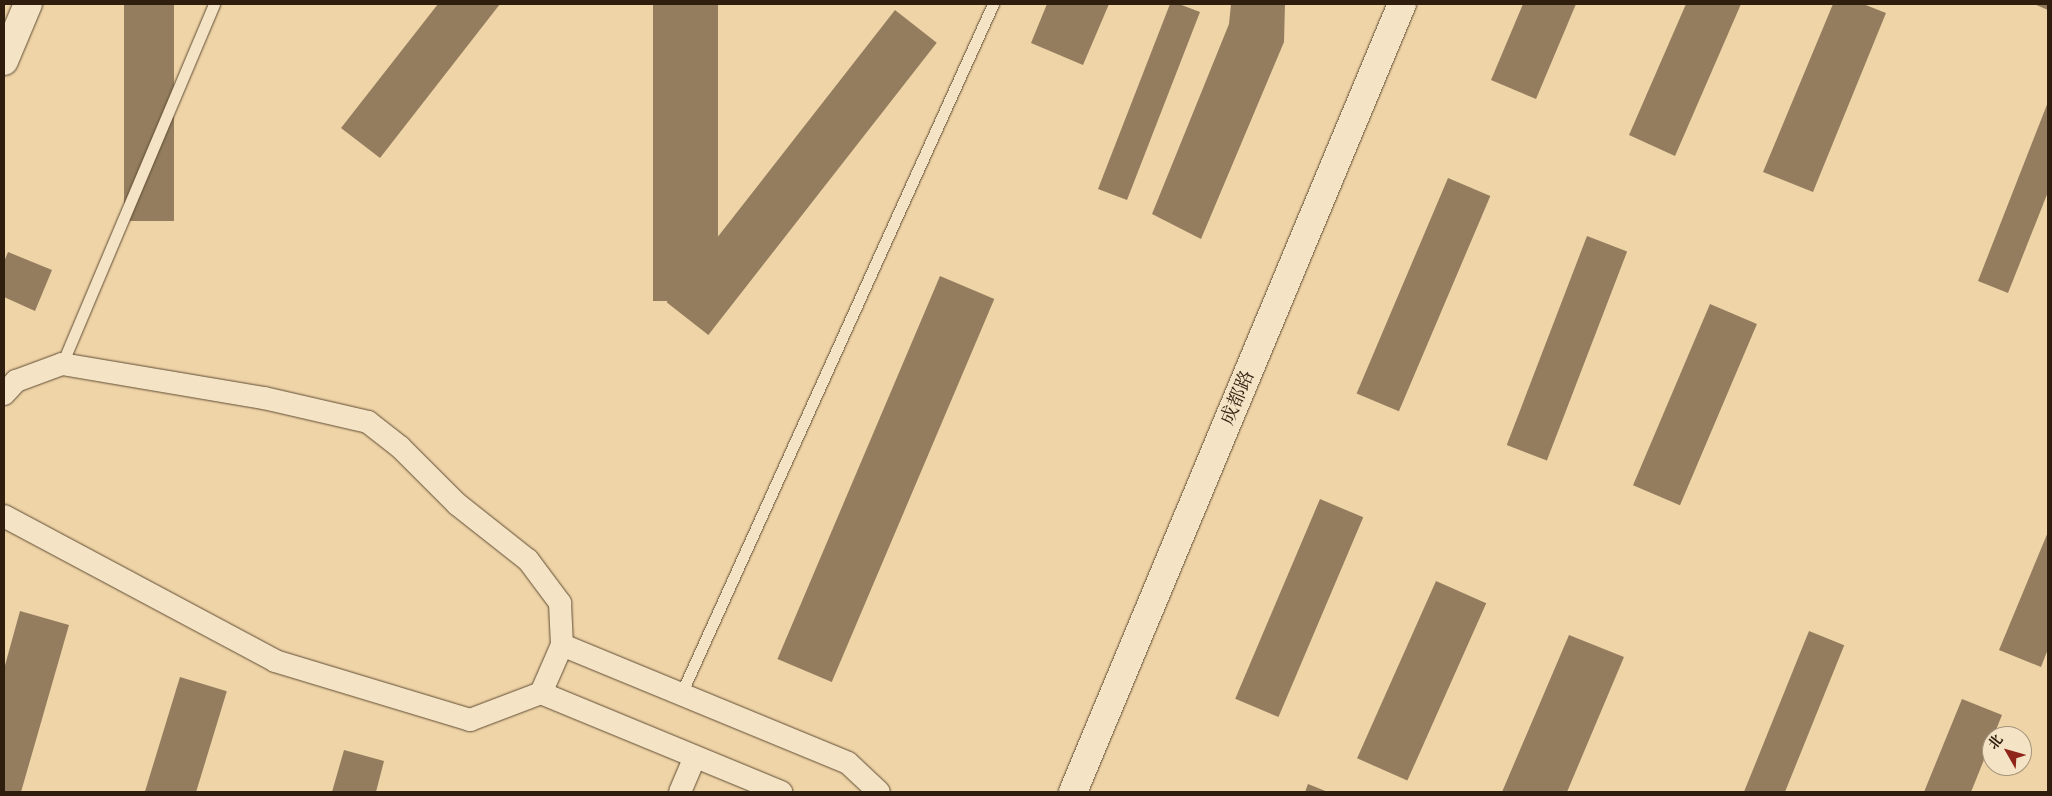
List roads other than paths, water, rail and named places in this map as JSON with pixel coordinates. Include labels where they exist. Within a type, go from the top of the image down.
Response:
[{"type":"street","points":[[4,61],[28,4]]},
{"type":"street","name":"成都路","points":[[1073,792],[1402,4]]},
{"type":"street","points":[[4,394],[16,382],[62,364],[264,398],[368,422],[400,447],[457,504],[528,560],[560,603],[562,645],[540,693]]},
{"type":"street","points":[[4,516],[275,661],[470,720],[540,693],[782,792]]},
{"type":"street","points":[[562,645],[848,763],[879,792]]},
{"type":"street","points":[[680,792],[695,757]]},
{"type":"lane","points":[[62,364],[214,4]]},
{"type":"lane","points":[[681,694],[993,4]]}]
